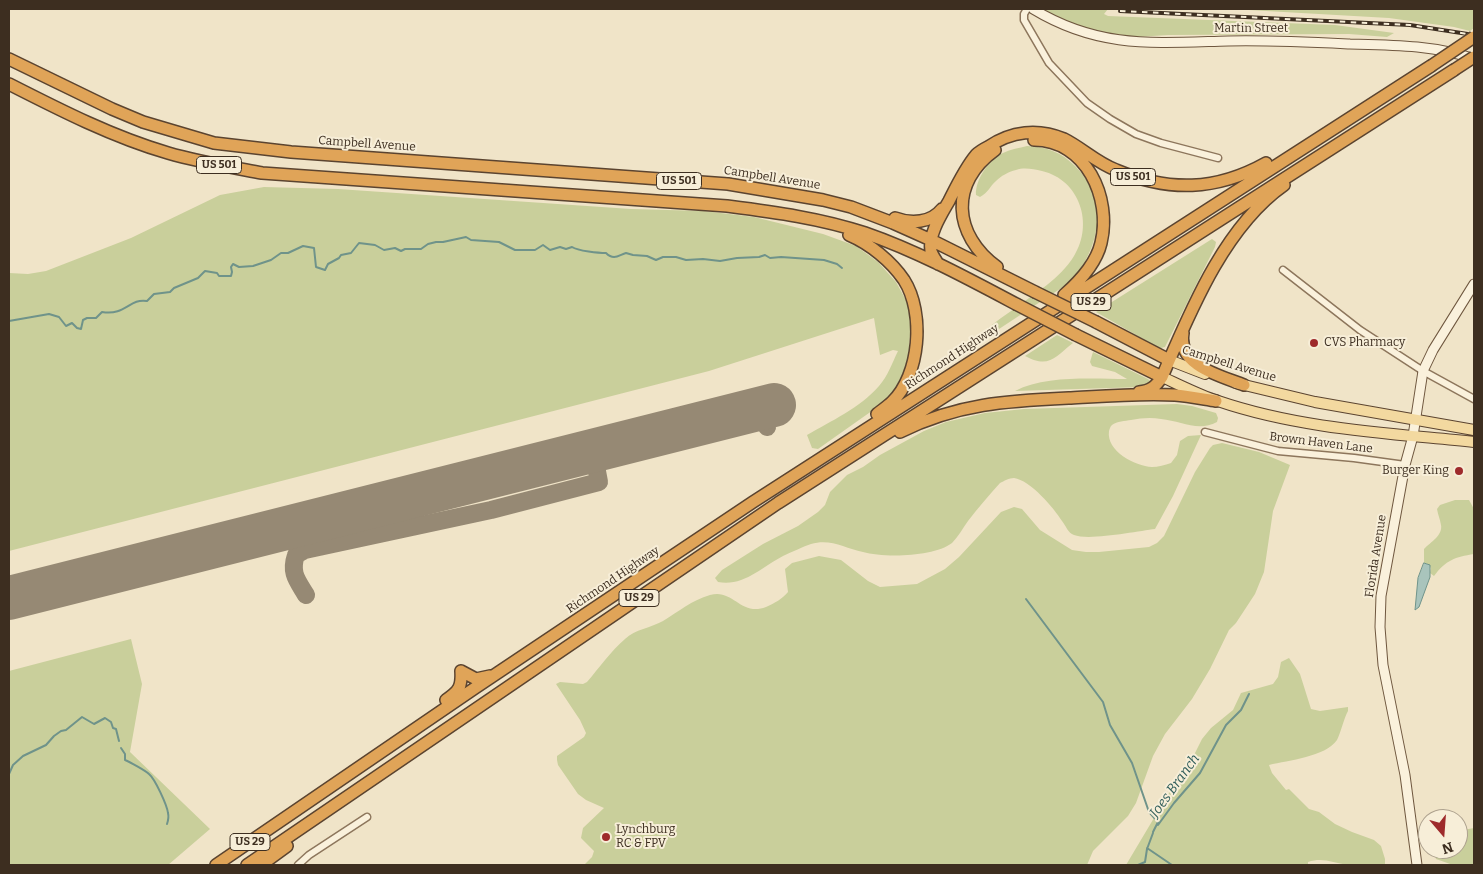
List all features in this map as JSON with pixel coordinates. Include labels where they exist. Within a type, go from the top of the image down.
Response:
[{"type":"highway","name":"US 29","points":[[1030,323],[1474,37]]},
{"type":"highway","name":"US 29","points":[[247,865],[820,476],[1474,58]]},
{"type":"highway","name":"Campbell Avenue","points":[[9,59],[136,118],[177,133],[214,143],[254,149],[728,184],[823,200],[893,223],[931,240],[1169,360]]},
{"type":"highway","name":"US 501","points":[[9,84],[125,139],[208,164],[262,172],[727,206],[781,213],[828,223],[864,233],[938,264],[1162,377]]},
{"type":"highway","name":"US 501","points":[[851,208],[914,222],[926,220],[938,214],[950,200],[966,169],[977,154],[996,141],[1011,134],[1031,132],[1051,134],[1066,140],[1108,167],[1138,178],[1180,186],[1223,182],[1243,176],[1342,122]]},
{"type":"highway","points":[[820,476],[920,422],[954,411],[979,405],[1020,400],[1096,396],[1143,392],[1151,389],[1162,377],[1185,323],[1206,281],[1231,240],[1253,213],[1281,187],[1364,128]]},
{"type":"highway","points":[[1019,284],[987,260],[972,244],[964,223],[962,205],[965,187],[975,167],[987,156],[1002,146],[1021,140],[1039,140],[1056,144],[1072,152],[1086,166],[1097,185],[1104,225],[1101,244],[1094,261],[1082,278],[1030,323]]},
{"type":"highway","points":[[938,264],[931,252],[931,240],[950,200]]},
{"type":"highway","points":[[781,213],[861,240],[893,267],[905,282],[913,303],[917,339],[915,357],[910,374],[893,402],[862,425],[844,443]]},
{"type":"highway","name":"Richmond Highway","points":[[216,865],[499,673],[844,443],[1030,323]]},
{"type":"highway","points":[[1185,323],[1182,342],[1185,352],[1194,362],[1244,385]]},
{"type":"highway","points":[[1096,396],[1176,395],[1216,401]]},
{"type":"highway","points":[[309,801],[319,789],[449,698],[457,691],[461,684],[461,671],[479,680],[499,673]]},
{"type":"highway","points":[[260,865],[374,784],[383,772]]},
{"type":"main road","name":"Campbell Avenue","points":[[1169,360],[1209,375],[1315,402],[1474,430]]},
{"type":"main road","points":[[1162,377],[1216,401],[1309,424],[1474,442]]},
{"type":"street","points":[[1027,9],[1024,14],[1024,20],[1049,63],[1087,103],[1136,134],[1218,158]]},
{"type":"street","name":"Martin Street","points":[[1033,9],[1072,29],[1113,40],[1144,43],[1264,40],[1412,46],[1474,58]]},
{"type":"street","points":[[1282,270],[1360,330],[1423,371],[1474,399]]},
{"type":"street","points":[[1423,371],[1433,350],[1474,284]]},
{"type":"street","name":"Florida Avenue","points":[[1417,865],[1410,803],[1383,665],[1380,627],[1384,572],[1413,436],[1423,371]]},
{"type":"street","name":"Brown Haven Lane","points":[[1205,432],[1278,452],[1354,458],[1406,465]]},
{"type":"street","points":[[298,865],[309,855],[367,816]]},
{"type":"green space","points":[[1040,9],[1108,9],[1104,14],[1108,16],[1335,25],[1394,33],[1387,37],[1349,34],[1168,35],[1137,37],[1100,33],[1068,22]]},
{"type":"green space","points":[[1231,9],[1474,9],[1474,28],[1470,31],[1389,18]]},
{"type":"green space","points":[[1027,146],[1047,149],[1059,154],[1070,161],[1086,179],[1093,193],[1097,208],[1094,238],[1082,267],[1072,281],[964,352],[960,352],[962,348],[1062,272],[1080,244],[1083,217],[1080,205],[1074,193],[1055,176],[1042,171],[1025,168],[1019,169],[1000,177],[980,197],[976,195],[980,177],[993,160],[1006,152]]},
{"type":"green space","points":[[264,187],[338,189],[631,209],[704,211],[754,217],[823,234],[856,246],[878,262],[896,282],[907,302],[911,320],[909,352],[903,375],[893,393],[876,408],[818,449],[812,448],[807,435],[845,414],[863,401],[879,386],[890,369],[898,351],[893,350],[880,355],[874,318],[709,371],[9,551],[9,273],[28,274],[46,271],[131,238],[220,195]]},
{"type":"green space","points":[[1212,239],[1216,242],[1215,247],[1165,347],[1157,347],[1096,312]]},
{"type":"green space","points":[[1057,335],[1073,343],[1051,360],[1033,360],[1025,356]]},
{"type":"green space","points":[[1093,352],[1148,379],[1151,382],[1149,386],[1015,391],[1041,382],[1055,380],[1127,379],[1115,372],[1092,366],[1090,362]]},
{"type":"green space","points":[[1177,404],[1216,413],[1217,422],[1210,425],[1196,426],[1157,418],[1142,418],[1121,421],[1111,426],[1109,431],[1109,438],[1117,451],[1138,464],[1152,467],[1171,463],[1177,455],[1180,441],[1188,436],[1201,435],[1173,496],[1155,529],[1091,537],[1074,535],[1041,495],[1027,484],[1012,478],[1000,483],[952,543],[944,548],[921,554],[883,555],[863,552],[837,544],[818,542],[783,556],[752,575],[736,582],[718,582],[715,578],[722,570],[763,544],[798,526],[818,512],[825,505],[830,492],[847,475],[924,431],[946,422],[985,413],[1024,409]]},
{"type":"green space","points":[[1222,443],[1259,452],[1290,465],[1273,511],[1264,572],[1255,594],[1236,623],[1229,630],[1210,669],[1192,699],[1165,734],[1153,756],[1136,803],[1128,816],[1093,851],[1087,865],[584,865],[592,857],[594,851],[581,838],[583,828],[604,808],[578,794],[558,765],[557,756],[584,737],[586,733],[580,720],[556,684],[560,682],[583,684],[587,682],[615,649],[629,636],[663,621],[703,597],[718,594],[725,595],[743,606],[757,609],[778,601],[788,592],[785,569],[792,563],[819,556],[841,560],[868,581],[880,587],[917,584],[945,569],[959,557],[1001,512],[1014,507],[1022,509],[1040,530],[1072,550],[1099,552],[1149,547],[1157,543],[1164,536],[1195,472],[1210,448],[1213,445]]},
{"type":"green space","points":[[1455,500],[1469,500],[1474,509],[1474,554],[1451,560],[1434,576],[1430,573],[1431,568],[1424,563],[1424,549],[1436,538],[1441,529],[1437,509],[1440,505]]},
{"type":"green space","points":[[131,639],[142,684],[130,752],[210,829],[168,865],[9,865],[9,671]]},
{"type":"green space","points":[[1289,658],[1300,674],[1311,709],[1320,711],[1348,707],[1348,711],[1338,738],[1331,746],[1306,757],[1269,765],[1272,773],[1286,790],[1289,789],[1309,809],[1319,812],[1335,824],[1374,840],[1381,846],[1385,864],[1357,866],[1318,860],[1308,862],[1308,865],[1126,865],[1176,781],[1191,761],[1202,739],[1211,728],[1233,710],[1241,693],[1273,684],[1278,677],[1281,662]]},
{"type":"green space","points":[[1474,828],[1474,865],[1453,865],[1436,859],[1468,859],[1468,829]]},
{"type":"water","points":[[1424,563],[1430,565],[1430,577],[1419,607],[1415,610],[1418,578]]},
{"type":"waterway","points":[[9,321],[49,314],[59,317],[66,326],[72,323],[81,329],[83,320],[87,318],[96,318],[102,312],[117,312],[136,302],[147,301],[154,294],[170,292],[174,288],[198,278],[205,271],[217,273],[219,276],[231,276],[233,264],[239,267],[253,266],[271,260],[281,253],[288,253],[303,246],[314,248],[316,267],[325,270],[328,264],[341,255],[351,253],[359,243],[375,245],[384,250],[395,248],[401,251],[405,249],[421,249],[428,244],[466,237],[471,240],[499,242],[515,250],[535,250],[543,245],[550,250],[560,247],[566,249],[572,247],[584,251],[606,253],[612,257],[626,253],[647,256],[656,260],[663,257],[676,257],[686,260],[720,261],[765,255],[770,258],[824,260],[837,264],[842,268]]},
{"type":"waterway","points":[[1026,599],[1103,702],[1110,725],[1132,763],[1149,812],[1158,822],[1153,832]]},
{"type":"waterway","name":"Joes Branch","points":[[1158,825],[1200,773],[1226,725],[1241,710],[1249,694]]},
{"type":"waterway","points":[[9,774],[13,765],[23,756],[46,745],[54,736],[66,730],[82,717],[94,724],[105,718],[116,729],[119,741]]},
{"type":"waterway","points":[[121,748],[125,754],[125,760],[147,773],[154,781],[167,809],[167,824]]},
{"type":"waterway","name":"Joes Branch","points":[[1138,865],[1145,862],[1147,849],[1153,833]]},
{"type":"waterway","points":[[1147,848],[1172,865]]},
{"type":"taxiway","points":[[763,408],[767,427]]},
{"type":"taxiway","points":[[306,595],[294,572],[296,555],[305,550],[491,510],[599,482],[593,450]]},
{"type":"taxiway","points":[[293,526],[307,529],[308,537],[296,555]]},
{"type":"runway","points":[[9,598],[774,405]]},
{"type":"railway","points":[[1120,11],[1410,25],[1474,35]]},
{"type":"place","name":"CVS Pharmacy","points":[[1314,343]]},
{"type":"place","name":"Burger King","points":[[1459,471]]},
{"type":"place","name":"Lynchburg RC & FPV","points":[[606,837]]}]
